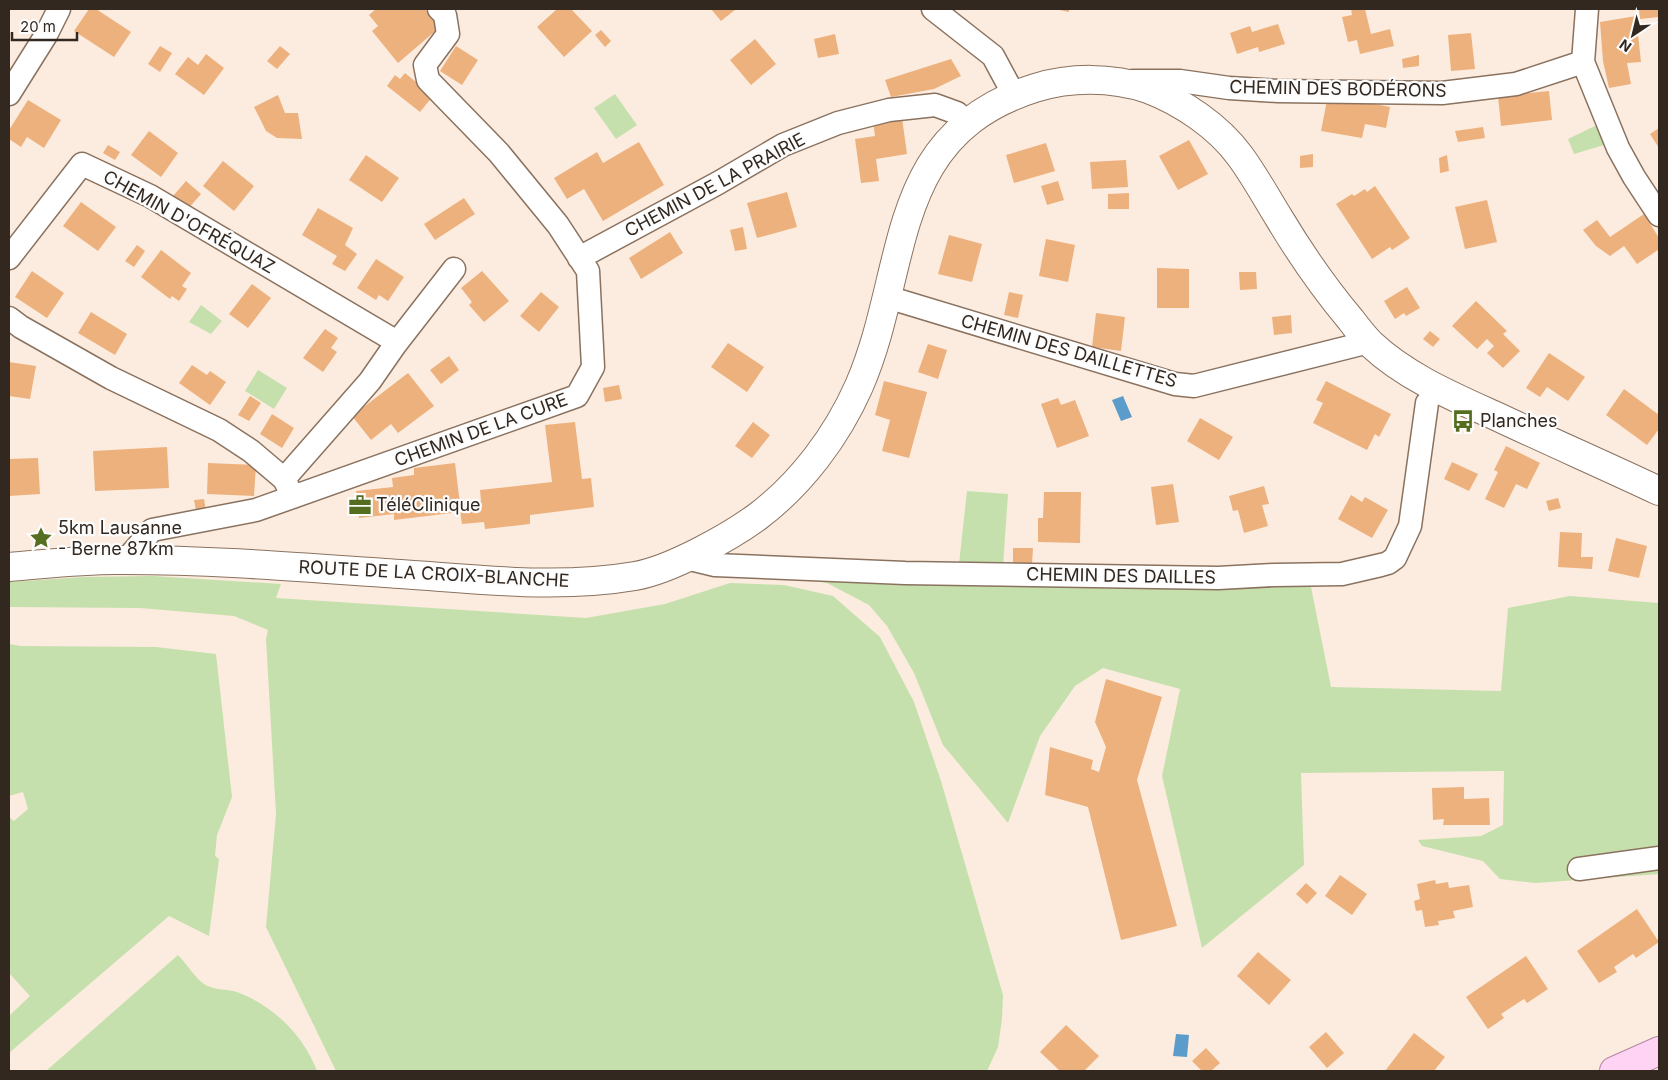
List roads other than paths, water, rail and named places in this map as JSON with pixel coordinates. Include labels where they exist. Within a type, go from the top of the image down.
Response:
[{"type":"main road","points":[[1614,1071],[1659,1051]]},
{"type":"street","points":[[9,94],[46,35],[59,9]]},
{"type":"street","name":"CHEMIN DE LA CURE","points":[[126,560],[152,530],[256,510],[288,488],[577,396],[593,367],[588,271],[558,225],[499,153],[428,80],[425,65],[448,34],[445,15],[439,9]]},
{"type":"street","points":[[933,9],[992,56],[1014,95]]},
{"type":"street","points":[[1587,9],[1583,62],[1618,148],[1659,215]]},
{"type":"street","name":"CHEMIN DES BODÉRONS","points":[[1120,82],[1180,81],[1229,88],[1278,91],[1442,93],[1516,84],[1583,62]]},
{"type":"street","name":"ROUTE DE LA CROIX-BLANCHE","points":[[9,567],[100,560],[126,560],[292,567],[529,582],[585,582],[642,576],[686,558],[759,516],[798,481],[837,427],[859,386],[874,345],[904,224],[919,184],[946,143],[967,122],[991,106],[1014,95],[1049,84],[1080,79],[1120,82],[1142,87],[1169,98],[1210,124],[1238,152],[1282,224],[1330,294],[1368,342],[1391,360],[1417,378],[1659,491]]},
{"type":"street","name":"CHEMIN DE LA PRAIRIE","points":[[579,258],[718,183],[783,145],[838,123],[889,110],[935,105],[957,113],[967,122]]},
{"type":"street","name":"CHEMIN D'OFRÉQUAZ","points":[[9,258],[82,164],[150,196],[397,342]]},
{"type":"street","points":[[9,318],[21,327],[110,378],[219,430],[251,452],[288,488],[454,269]]},
{"type":"street","name":"CHEMIN DES DAILLETTES","points":[[887,297],[1175,384],[1194,386],[1368,342]]},
{"type":"street","name":"CHEMIN DES DAILLES","points":[[686,558],[715,565],[905,573],[1218,578],[1274,574],[1342,574],[1388,563],[1395,558],[1402,545],[1410,526],[1427,403]]},
{"type":"street","points":[[1579,868],[1659,858]]},
{"type":"water","points":[[1123,396],[1132,417],[1121,421],[1112,400]]},
{"type":"water","points":[[1176,1034],[1189,1035],[1187,1057],[1173,1056]]},
{"type":"place","name":"Planches","points":[[1463,421]]},
{"type":"place","name":"TéléClinique","points":[[360,505]]},
{"type":"place","name":"5km Lausanne - Berne 87km","points":[[41,538]]}]
